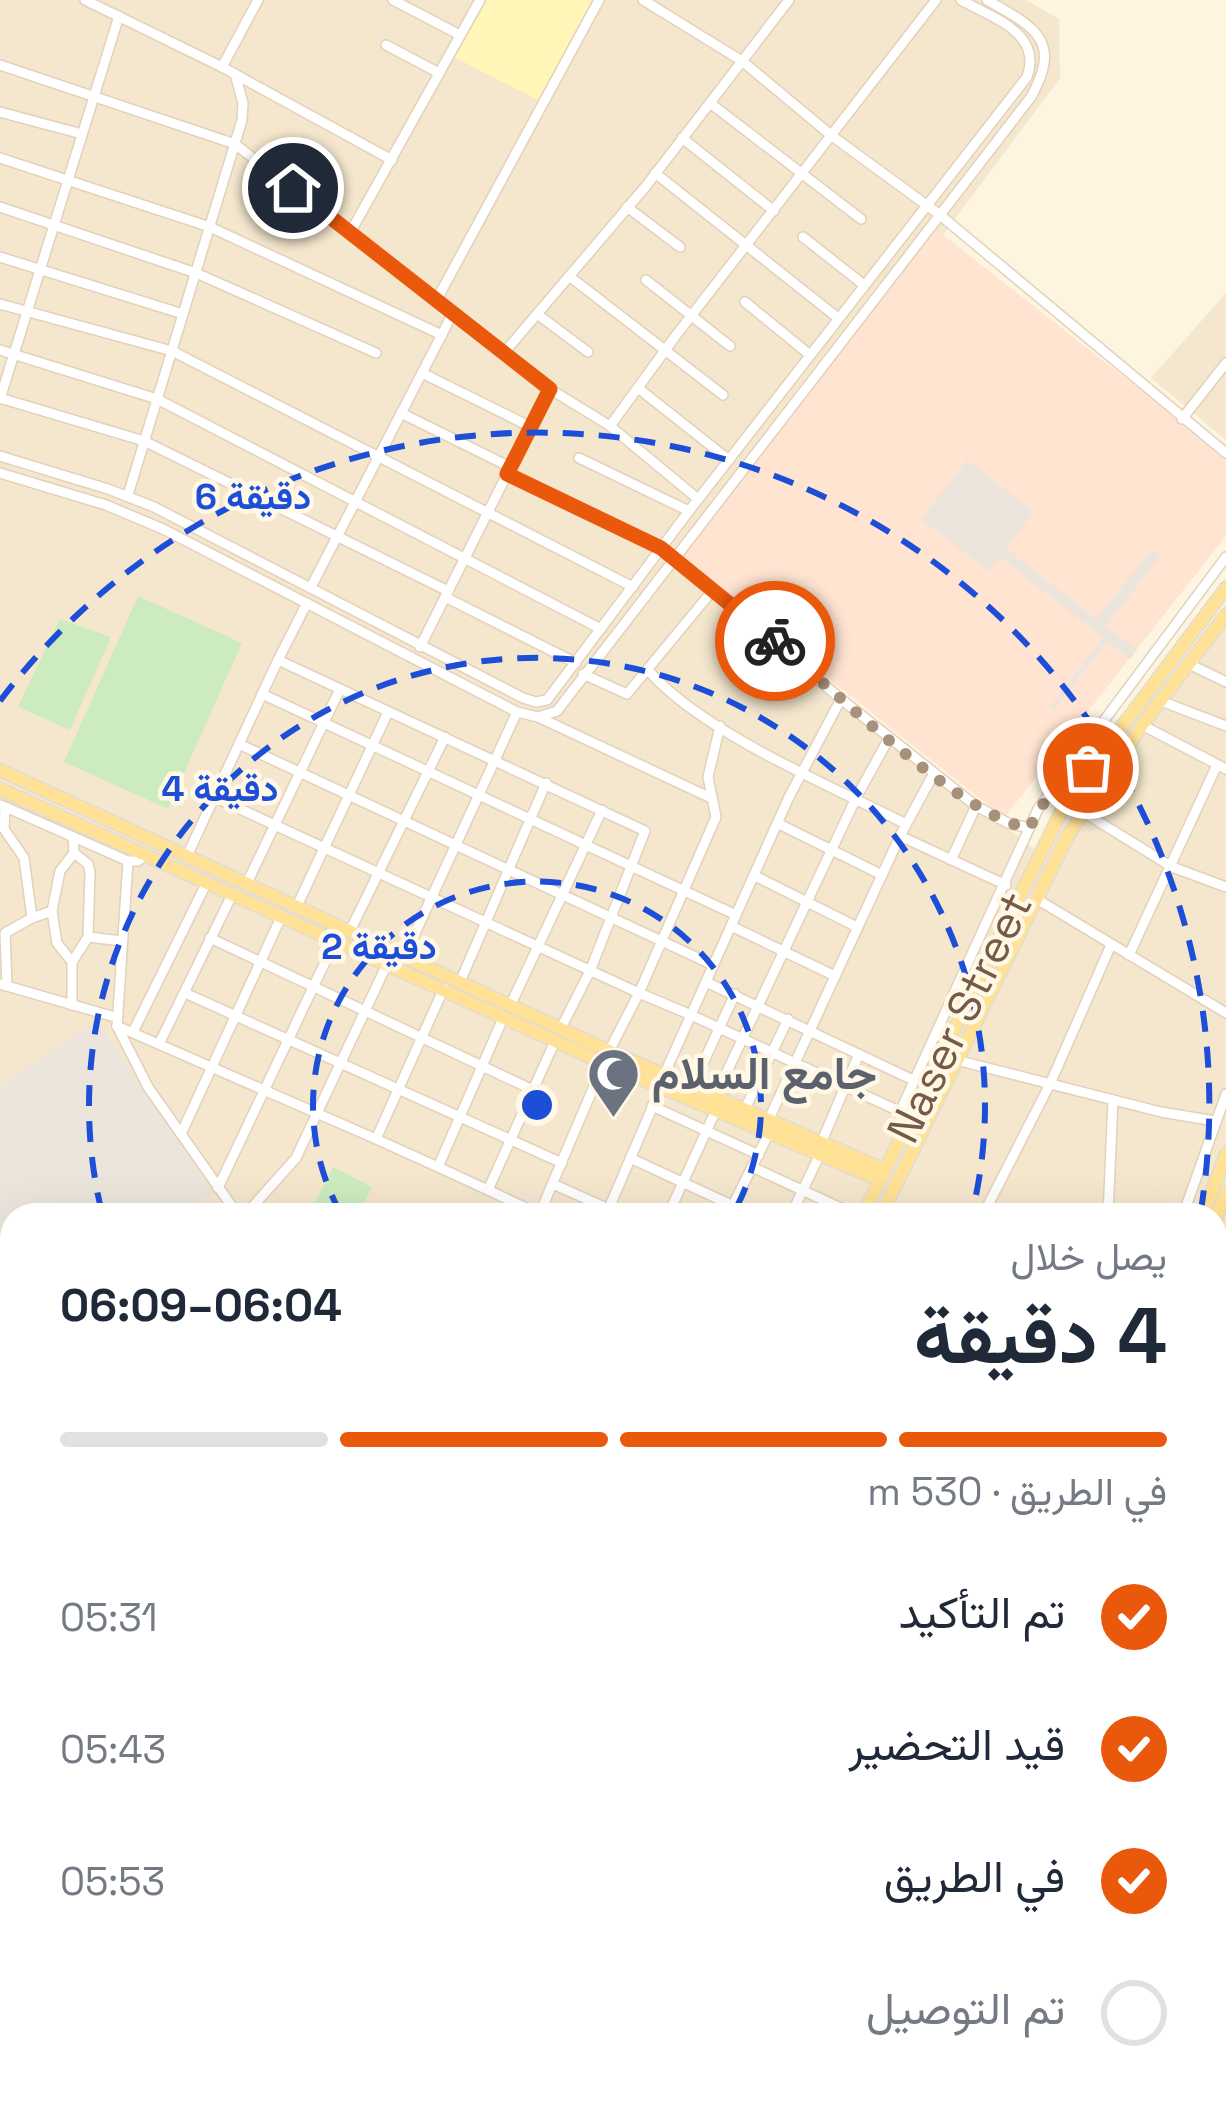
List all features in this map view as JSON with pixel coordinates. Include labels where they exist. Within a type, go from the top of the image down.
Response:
[{"type":"main road","name":"Naser Street","points":[[867,1203],[1046,836],[1080,780],[1226,588]]},
{"type":"main road","name":"Naser Street","points":[[887,1203],[1082,811],[1226,615]]},
{"type":"main road","points":[[1177,622],[1190,634]]},
{"type":"main road","points":[[1064,769],[1080,780]]},
{"type":"main road","points":[[0,770],[405,955],[607,1057],[883,1175]]},
{"type":"main road","points":[[0,789],[444,988],[507,1010]]},
{"type":"main road","points":[[990,954],[1000,969]]},
{"type":"main road","points":[[982,969],[1000,969]]},
{"type":"main road","points":[[662,1081],[692,1088],[716,1103],[746,1109],[769,1126]]},
{"type":"main road","points":[[1207,1203],[1226,1151],[1210,1143]]},
{"type":"street","points":[[223,67],[258,0]]},
{"type":"street","points":[[393,0],[460,35]]},
{"type":"street","points":[[350,233],[480,0]]},
{"type":"street","points":[[436,301],[599,0]]},
{"type":"street","points":[[643,0],[742,61],[832,136],[940,215],[1226,453]]},
{"type":"street","points":[[503,354],[655,173],[789,0]]},
{"type":"street","points":[[610,426],[936,0]]},
{"type":"street","points":[[0,456],[128,495],[536,702],[552,696],[698,499],[1018,90],[1032,62],[1029,46],[1020,33],[961,0]]},
{"type":"street","points":[[538,717],[560,708],[1030,97],[1046,65],[1045,49],[1036,31],[988,0]]},
{"type":"street","points":[[88,1],[223,67],[392,160]]},
{"type":"street","points":[[119,16],[0,398],[144,441],[576,664]]},
{"type":"street","points":[[386,45],[439,73]]},
{"type":"street","points":[[0,65],[235,144],[503,354],[610,426],[698,499]]},
{"type":"street","points":[[128,495],[235,144],[243,104],[235,74]]},
{"type":"street","points":[[710,103],[861,219]]},
{"type":"street","points":[[0,112],[82,134]]},
{"type":"street","points":[[682,139],[774,211]]},
{"type":"street","points":[[0,158],[209,227],[442,335]]},
{"type":"street","points":[[655,173],[838,318]]},
{"type":"street","points":[[0,207],[196,273],[376,352]]},
{"type":"street","points":[[627,207],[680,247]]},
{"type":"street","points":[[803,237],[864,284]]},
{"type":"street","points":[[0,257],[183,314]]},
{"type":"street","points":[[568,277],[723,395]]},
{"type":"street","points":[[646,280],[730,346]]},
{"type":"street","points":[[745,302],[810,355]]},
{"type":"street","points":[[0,304],[172,351],[633,586]]},
{"type":"street","points":[[537,314],[588,352]]},
{"type":"street","points":[[311,587],[452,315]]},
{"type":"street","points":[[0,350],[157,399],[601,629]]},
{"type":"street","points":[[1182,419],[1224,369]]},
{"type":"street","points":[[422,373],[531,427]]},
{"type":"street","points":[[638,388],[729,460]]},
{"type":"street","points":[[415,657],[550,389]]},
{"type":"street","points":[[401,413],[661,548],[976,806],[1029,828]]},
{"type":"street","points":[[578,458],[689,511]]},
{"type":"street","points":[[0,473],[106,505],[201,548],[518,712],[711,798]]},
{"type":"street","points":[[201,548],[208,535]]},
{"type":"street","points":[[906,1128],[901,1112],[913,1080],[1029,828],[1064,769],[1226,557]]},
{"type":"street","points":[[583,674],[625,694],[713,590]]},
{"type":"street","points":[[188,856],[308,603]]},
{"type":"street","points":[[278,660],[644,830],[590,971],[488,1190]]},
{"type":"street","points":[[1189,664],[1226,682]]},
{"type":"street","points":[[648,670],[684,704],[720,726],[906,824]]},
{"type":"street","points":[[247,883],[340,689]]},
{"type":"street","points":[[262,694],[634,866],[835,976]]},
{"type":"street","points":[[611,1203],[733,921],[802,770],[841,699]]},
{"type":"street","points":[[1161,701],[1226,726]]},
{"type":"street","points":[[297,906],[388,712]]},
{"type":"street","points":[[405,955],[518,712]]},
{"type":"street","points":[[1129,955],[1223,766],[1142,724]]},
{"type":"street","points":[[544,1203],[716,817],[707,777],[720,726]]},
{"type":"street","points":[[350,931],[445,736]]},
{"type":"street","points":[[673,1203],[707,1134],[742,1038],[782,951],[890,738]]},
{"type":"street","points":[[238,745],[713,965]]},
{"type":"street","points":[[734,1203],[759,1155],[857,927],[934,773]]},
{"type":"street","points":[[460,982],[546,783]]},
{"type":"street","points":[[214,797],[901,1112]]},
{"type":"street","points":[[0,841],[2,806],[128,861],[146,855]]},
{"type":"street","points":[[951,860],[976,806]]},
{"type":"street","points":[[438,1167],[457,1117],[602,810]]},
{"type":"street","points":[[1082,811],[1172,867],[1226,887]]},
{"type":"street","points":[[778,823],[882,874]]},
{"type":"street","points":[[4,829],[24,858],[32,918]]},
{"type":"street","points":[[900,836],[1006,885]]},
{"type":"street","points":[[72,962],[57,943],[52,911],[61,871],[74,853],[73,837]]},
{"type":"street","points":[[72,1005],[72,962],[88,937],[90,872],[74,853]]},
{"type":"street","points":[[128,861],[116,1022],[139,1073],[231,1203]]},
{"type":"street","points":[[754,876],[857,927]]},
{"type":"street","points":[[133,1032],[207,882]]},
{"type":"street","points":[[159,1045],[233,893]]},
{"type":"street","points":[[1035,898],[1226,1013]]},
{"type":"street","points":[[52,911],[2,930],[3,985],[116,1022],[515,1203]]},
{"type":"street","points":[[181,1134],[282,916]]},
{"type":"street","points":[[88,937],[122,941]]},
{"type":"street","points":[[210,938],[533,1090]]},
{"type":"street","points":[[218,1188],[336,939]]},
{"type":"street","points":[[990,1203],[1050,1084],[1111,945]]},
{"type":"street","points":[[254,1203],[290,1166],[388,962]]},
{"type":"street","points":[[706,982],[913,1080]]},
{"type":"street","points":[[376,1139],[444,988]]},
{"type":"street","points":[[185,993],[562,1163]]},
{"type":"street","points":[[692,1088],[735,994]]},
{"type":"street","points":[[746,1109],[788,1019]]},
{"type":"street","points":[[798,1203],[859,1054]]},
{"type":"street","points":[[956,1060],[1215,1121]]},
{"type":"street","points":[[1188,1203],[1226,1094]]},
{"type":"street","points":[[1109,1203],[1113,1100]]},
{"type":"street","points":[[652,1106],[759,1155]]},
{"type":"street","points":[[631,1158],[719,1203]]},
{"type":"street","points":[[752,1167],[831,1203]]},
{"type":"street","points":[[553,1184],[590,1203]]},
{"type":"shaded area","points":[[0,0],[1026,0],[1059,19],[1060,78],[688,576],[1037,851],[1226,603],[1226,1203],[0,1203]]},
{"type":"shaded area","points":[[933,227],[1226,457],[1226,536],[1004,818],[678,559]]},
{"type":"shaded area","points":[[1226,293],[1226,440],[1151,378]]},
{"type":"shaded area","points":[[967,460],[1034,512],[1006,548],[1096,619],[1152,549],[1160,556],[1106,626],[1137,650],[1130,659],[1107,642],[1054,710],[1050,706],[1103,638],[1000,557],[988,571],[921,519]]},
{"type":"shaded area","points":[[97,1021],[214,1193],[199,1203],[0,1203],[0,1087]]},
{"type":"green space","points":[[138,596],[242,643],[168,809],[64,762]]},
{"type":"green space","points":[[60,619],[111,637],[70,730],[18,707]]},
{"type":"green space","points":[[333,1167],[372,1187],[363,1203],[315,1203]]},
{"type":"sand","points":[[482,0],[599,0],[544,103],[452,56]]},
{"type":"way so far","points":[[775,641],[976,806],[1008,823],[1029,828],[1064,769],[1080,780],[1088,768]]},
{"type":"place","name":"جامع السلام","points":[[613,1119]]},
{"type":"route","points":[[293,188],[550,389],[507,474],[661,548],[775,641]]}]
